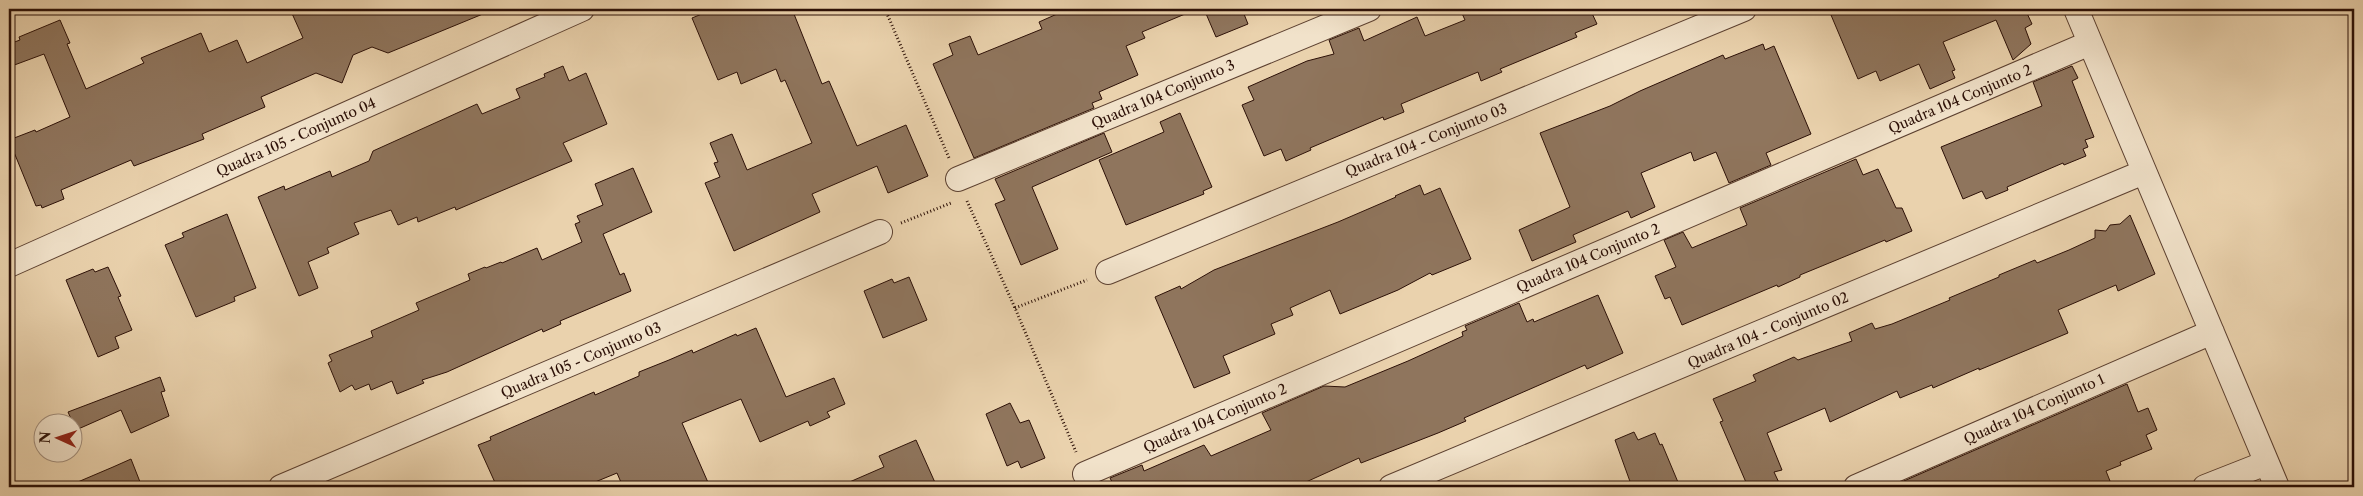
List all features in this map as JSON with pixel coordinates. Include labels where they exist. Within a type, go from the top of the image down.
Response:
[{"type":"street","name":"Quadra 105 - Conjunto 04","points":[[9,265],[582,9]]},
{"type":"street","name":"Quadra 104 Conjunto 3","points":[[962,188],[1369,9]]},
{"type":"street","name":"Quadra 104 - Conjunto 03","points":[[1108,272],[1744,9]]},
{"type":"street","points":[[2076,9],[2277,487]]},
{"type":"street","name":"Quadra 104 Conjunto 2","points":[[1085,474],[2090,43]]},
{"type":"street","name":"Quadra 104 - Conjunto 02","points":[[1391,487],[2144,172]]},
{"type":"street","name":"Quadra 105 - Conjunto 03","points":[[281,487],[880,232]]},
{"type":"street","name":"Quadra 104 Conjunto 1","points":[[1856,487],[2212,332]]},
{"type":"street","points":[[2205,487],[2266,462]]},
{"type":"path","points":[[885,9],[1085,474]]},
{"type":"path","points":[[880,232],[962,188]]},
{"type":"path","points":[[1015,308],[1108,272]]},
{"type":"building","points":[[290,9],[495,9],[388,53],[372,47],[353,55],[342,83],[316,73],[261,97],[265,107],[202,134],[204,139],[134,166],[131,160],[61,190],[64,199],[42,208],[41,205],[36,206],[9,140],[35,130],[36,132],[70,117],[44,54],[9,67],[9,44],[20,40],[19,37],[60,20],[70,43],[67,44],[86,89],[144,63],[141,58],[201,33],[209,52],[237,40],[247,63],[303,38]]},
{"type":"building","points":[[714,9],[792,9],[822,84],[829,81],[857,146],[906,125],[928,176],[888,193],[877,166],[812,194],[820,212],[734,251],[705,183],[720,177],[714,163],[718,162],[710,143],[732,134],[747,170],[812,143],[785,80],[781,82],[776,69],[741,84],[737,72],[718,80],[692,18]]},
{"type":"building","points":[[1054,9],[1197,9],[1142,32],[1145,38],[1126,46],[1138,75],[1099,92],[1102,99],[1092,103],[1094,108],[974,158],[933,64],[953,55],[949,44],[970,36],[978,55],[1042,29],[1039,22],[1057,14]]},
{"type":"building","points":[[1204,9],[1242,9],[1248,24],[1216,37]]},
{"type":"building","points":[[1460,9],[1590,9],[1597,24],[1575,33],[1577,37],[1500,69],[1502,72],[1481,81],[1478,72],[1401,104],[1404,112],[1384,120],[1383,117],[1310,148],[1311,150],[1286,161],[1281,149],[1264,156],[1242,105],[1254,100],[1248,87],[1307,61],[1334,54],[1329,40],[1359,28],[1364,41],[1417,17],[1425,36],[1465,20]]},
{"type":"building","points":[[1846,9],[2025,9],[2032,24],[2025,28],[2031,44],[2013,60],[1996,20],[1943,42],[1955,70],[1952,71],[1955,78],[1930,89],[1919,64],[1880,81],[1876,71],[1858,79],[1831,15]]},
{"type":"building","points":[[1763,44],[1765,50],[1774,46],[1811,134],[1766,153],[1771,165],[1729,183],[1716,152],[1694,161],[1691,152],[1641,173],[1655,207],[1631,218],[1628,211],[1573,235],[1576,242],[1532,261],[1519,230],[1570,207],[1540,133],[1610,106],[1723,55],[1725,59]]},
{"type":"building","points":[[563,66],[569,81],[586,73],[607,124],[563,143],[572,161],[456,210],[455,207],[418,222],[417,217],[398,225],[391,210],[354,223],[359,234],[327,248],[329,253],[308,262],[318,288],[299,296],[258,197],[284,186],[285,190],[330,171],[332,177],[369,161],[373,151],[477,104],[482,114],[520,98],[516,89],[545,77],[544,74]]},
{"type":"building","points":[[2072,66],[2078,78],[2072,81],[2094,137],[2085,140],[2088,147],[2083,149],[2086,156],[2064,165],[2063,163],[2007,187],[2008,190],[1986,199],[1982,191],[1963,199],[1941,147],[2042,106],[2033,82]]},
{"type":"building","points":[[1180,113],[1212,187],[1203,191],[1204,194],[1126,225],[1099,160],[1164,132],[1160,122]]},
{"type":"building","points":[[1104,133],[1112,152],[1032,187],[1058,249],[1021,265],[995,204],[1005,200],[995,179]]},
{"type":"building","points":[[1856,159],[1863,175],[1878,169],[1896,208],[1902,208],[1912,231],[1886,242],[1885,240],[1800,275],[1800,277],[1778,287],[1777,285],[1682,325],[1670,297],[1665,299],[1655,276],[1676,267],[1664,240],[1683,232],[1692,248],[1747,225],[1740,208]]},
{"type":"building","points":[[633,168],[652,212],[603,234],[620,275],[624,273],[631,291],[560,321],[561,324],[543,332],[542,329],[447,372],[422,380],[424,383],[397,394],[392,381],[371,390],[369,384],[355,390],[352,385],[340,392],[328,363],[332,361],[329,355],[373,337],[371,331],[419,310],[416,303],[470,280],[468,274],[502,263],[537,248],[542,260],[582,242],[575,224],[580,222],[577,216],[603,205],[595,184]]},
{"type":"building","points":[[1420,185],[1424,195],[1440,188],[1471,259],[1432,275],[1430,273],[1398,290],[1340,314],[1330,290],[1290,308],[1293,315],[1271,324],[1275,334],[1223,356],[1230,373],[1194,388],[1155,297],[1180,286],[1181,289],[1214,270],[1338,222]]},
{"type":"building","points":[[227,214],[256,288],[234,297],[235,301],[196,317],[165,245],[184,237],[182,233]]},
{"type":"building","points":[[2130,215],[2155,274],[2118,291],[2116,285],[2058,310],[2068,333],[1979,370],[1979,368],[1933,388],[1932,385],[1900,398],[1897,391],[1830,422],[1825,408],[1767,433],[1782,470],[1774,472],[1781,487],[1748,487],[1720,422],[1723,421],[1713,399],[1756,381],[1753,375],[1794,357],[1798,360],[1852,341],[1849,333],[1872,323],[1875,329],[1892,324],[1950,300],[1949,298],[1999,277],[1999,275],[2035,260],[2037,263],[2069,250],[2095,238],[2095,230],[2106,231],[2110,225],[2120,224]]},
{"type":"building","points":[[108,267],[121,296],[118,297],[132,330],[115,337],[119,348],[98,357],[66,280],[93,269],[95,272]]},
{"type":"building","points":[[909,277],[927,320],[883,338],[864,291],[892,279],[894,283]]},
{"type":"building","points":[[1598,295],[1623,353],[1587,369],[1585,365],[1464,418],[1466,421],[1438,433],[1361,463],[1359,458],[1306,482],[1308,487],[1106,487],[1113,484],[1110,478],[1142,465],[1144,471],[1204,445],[1211,456],[1271,430],[1262,413],[1324,386],[1345,387],[1408,361],[1463,336],[1462,332],[1467,330],[1465,326],[1519,303],[1527,322],[1533,319],[1534,322]]},
{"type":"building","points":[[756,328],[786,397],[834,378],[845,404],[827,412],[830,417],[810,426],[808,421],[760,442],[741,399],[682,423],[710,487],[623,487],[617,473],[583,487],[497,487],[478,445],[491,440],[490,437],[594,392],[595,395],[639,376],[639,372],[692,350],[693,353],[736,334],[737,336]]},
{"type":"building","points":[[160,377],[165,391],[161,392],[169,416],[131,433],[121,410],[82,427],[82,414],[69,414],[68,412]]},
{"type":"building","points":[[2127,384],[2138,412],[2148,408],[2157,430],[2146,435],[2152,449],[2120,462],[2121,465],[2106,471],[2110,481],[2095,487],[1890,487]]},
{"type":"building","points":[[1010,403],[1020,423],[1029,420],[1045,458],[1021,468],[1018,461],[1007,466],[986,414]]},
{"type":"building","points":[[1634,432],[1638,440],[1655,433],[1660,445],[1662,444],[1680,487],[1632,487],[1615,440]]},
{"type":"building","points":[[916,440],[937,487],[838,487],[884,467],[879,456]]},
{"type":"building","points":[[131,459],[142,487],[66,487],[113,467]]}]
